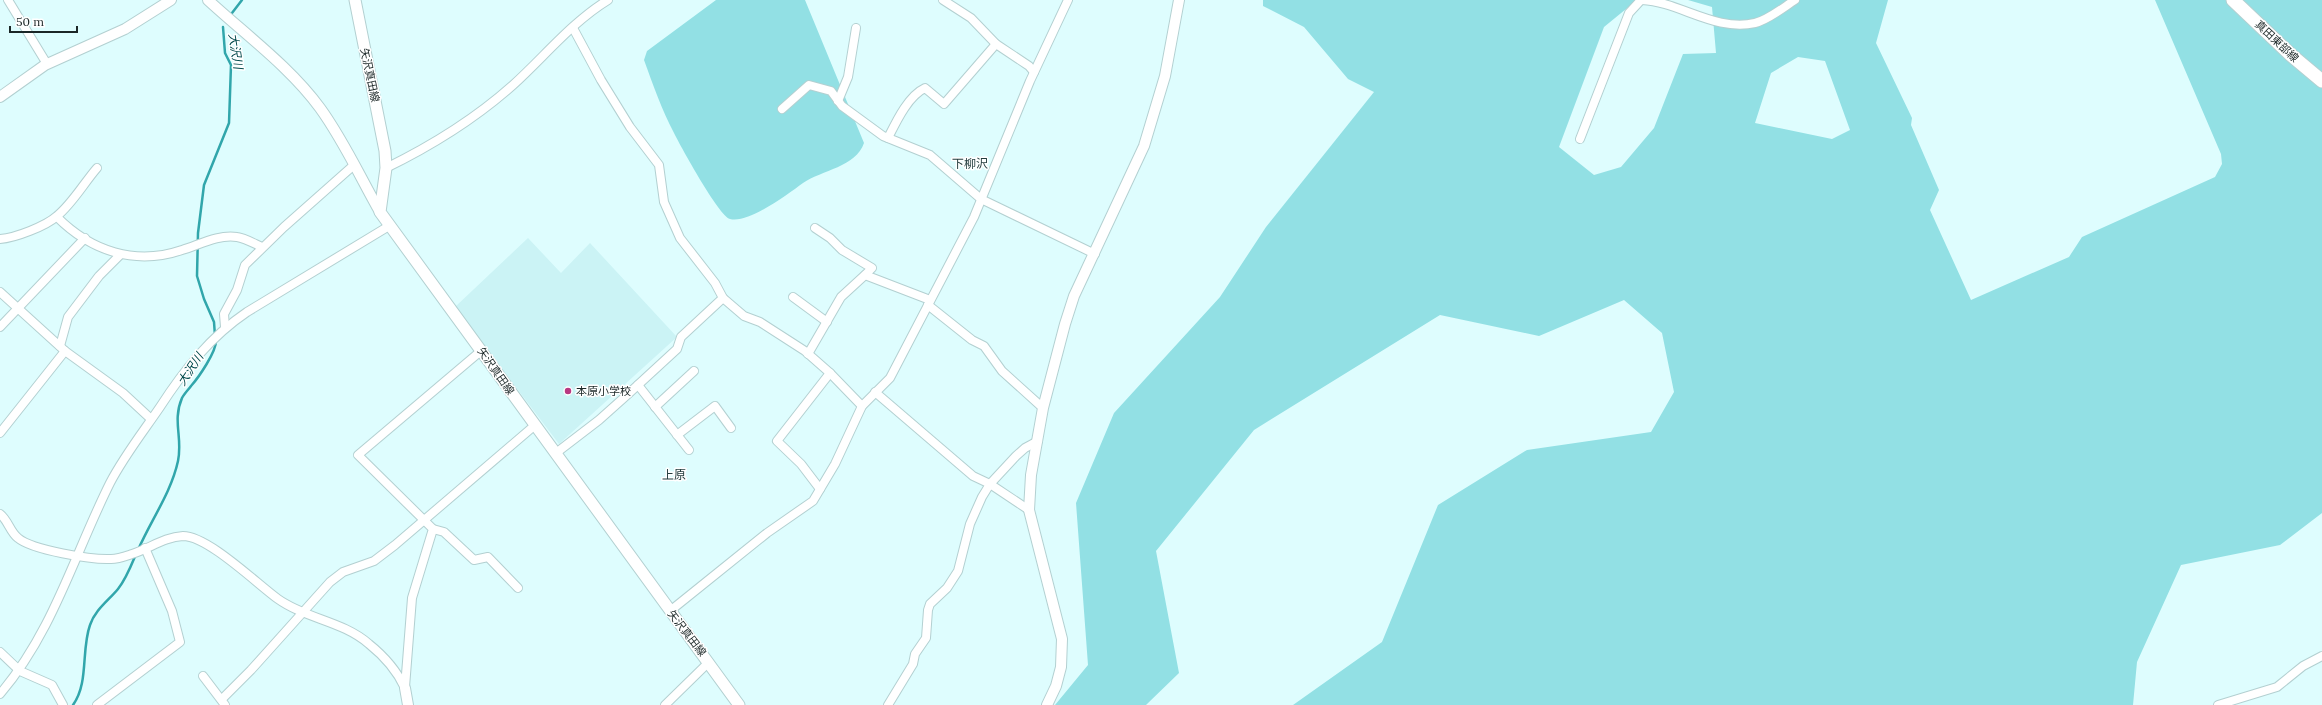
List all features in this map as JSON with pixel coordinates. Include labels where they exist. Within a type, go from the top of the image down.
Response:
[{"type":"main road","name":"矢沢真田線","points":[[355,0],[382,130],[386,168],[380,212],[482,350],[534,426],[556,453],[739,705]]},
{"type":"main road","name":"真田東部線","points":[[2233,0],[2291,55],[2322,81]]},
{"type":"street","points":[[8,0],[47,64]]},
{"type":"street","points":[[0,97],[30,74],[47,64],[125,29],[171,0]]},
{"type":"street","points":[[208,0],[267,52],[319,107],[339,136],[380,212]]},
{"type":"street","points":[[386,168],[411,156],[489,106],[573,28],[608,0]]},
{"type":"street","points":[[943,0],[971,18],[996,44],[1029,66],[1034,72]]},
{"type":"street","points":[[670,611],[767,533],[813,501],[835,464],[862,406],[890,378],[929,302],[981,199],[1034,72],[1068,0]]},
{"type":"street","points":[[1047,705],[1056,686],[1061,667],[1062,639],[1029,510],[1030,475],[1038,441],[1043,408],[1065,324],[1074,296],[1095,254],[1144,146],[1158,107],[1166,76],[1179,0]]},
{"type":"street","points":[[1580,140],[1629,13],[1641,0],[1656,1],[1720,23],[1742,24],[1756,23],[1795,0]]},
{"type":"street","points":[[573,28],[601,80],[626,120],[659,165],[664,202],[680,238],[715,283],[723,298],[744,316],[760,322],[808,354],[830,373],[862,406]]},
{"type":"street","points":[[838,101],[848,77],[856,28]]},
{"type":"street","points":[[888,138],[898,118],[919,90],[925,88],[944,104],[996,44]]},
{"type":"street","points":[[782,109],[809,85],[831,91],[842,106],[888,138],[930,155],[981,199],[1095,254]]},
{"type":"street","points":[[225,327],[224,314],[237,290],[245,265],[262,247],[354,165]]},
{"type":"street","points":[[0,239],[8,238],[32,230],[57,217],[97,168]]},
{"type":"street","points":[[57,217],[71,231],[120,255],[150,258],[180,251],[216,238],[238,236],[262,247]]},
{"type":"street","points":[[0,694],[20,671],[44,630],[110,483],[151,419],[196,357],[225,327],[269,298],[389,226]]},
{"type":"street","points":[[808,354],[841,297],[872,268],[842,250],[830,238],[815,228]]},
{"type":"street","points":[[0,327],[85,238]]},
{"type":"street","points":[[0,433],[63,348],[68,317],[99,276],[120,255]]},
{"type":"street","points":[[865,274],[929,302],[972,340],[984,346],[1002,371],[1043,408]]},
{"type":"street","points":[[0,292],[63,348],[123,393],[151,419]]},
{"type":"street","points":[[793,297],[827,322]]},
{"type":"street","points":[[556,453],[599,420],[677,349],[681,338],[723,298]]},
{"type":"street","points":[[482,350],[358,455],[433,529],[444,532],[474,560],[488,557],[518,588]]},
{"type":"street","points":[[655,407],[694,371]]},
{"type":"street","points":[[820,489],[800,464],[778,441],[830,373]]},
{"type":"street","points":[[638,385],[689,450]]},
{"type":"street","points":[[875,392],[973,476],[990,484],[1029,510]]},
{"type":"street","points":[[677,435],[715,406],[731,428]]},
{"type":"street","points":[[203,676],[223,702],[301,612],[330,582],[343,572],[374,561],[426,521],[506,447],[534,426]]},
{"type":"street","points":[[888,705],[913,664],[915,654],[926,638],[928,610],[930,604],[947,588],[958,571],[970,524],[990,484],[1025,448],[1038,441]]},
{"type":"street","points":[[0,514],[17,538],[30,545],[78,556],[111,559],[133,554],[164,540],[183,536],[204,542],[267,591],[301,612],[355,634],[370,644],[392,666],[405,688]]},
{"type":"street","points":[[408,705],[405,688],[412,598],[433,529]]},
{"type":"street","points":[[97,705],[180,642],[172,611],[145,548]]},
{"type":"street","points":[[0,652],[20,671],[52,685],[63,705]]},
{"type":"street","points":[[2218,705],[2277,688],[2303,666],[2322,656]]},
{"type":"street","points":[[665,705],[709,662]]},
{"type":"shaded area","points":[[716,0],[805,0],[864,143],[854,158],[846,163],[803,183],[778,201],[757,213],[738,219],[730,219],[725,215],[709,194],[692,166],[666,115],[644,60],[647,51]]},
{"type":"shaded area","points":[[1263,0],[1637,0],[1604,27],[1559,147],[1594,175],[1621,167],[1654,128],[1683,54],[1716,53],[1712,7],[1688,0],[1888,0],[1876,43],[1912,118],[1911,125],[1939,190],[1930,210],[1971,300],[2069,257],[2082,237],[2215,177],[2222,164],[2221,154],[2155,0],[2322,0],[2322,513],[2280,545],[2181,565],[2137,662],[2133,705],[1293,705],[1382,642],[1438,505],[1527,450],[1651,432],[1674,392],[1662,333],[1624,300],[1539,336],[1440,315],[1254,430],[1156,551],[1179,673],[1146,705],[1055,705],[1088,665],[1076,503],[1114,413],[1220,297],[1266,227],[1374,92],[1348,79],[1304,27],[1263,6]],"holes":[[[1798,57],[1825,61],[1850,130],[1832,139],[1755,123],[1771,73]]]},
{"type":"shaded area","name":"本原小学校","points":[[528,238],[561,273],[590,243],[677,337],[559,444],[455,307]]},
{"type":"waterway","name":"大沢川","points":[[232,13],[242,0]]},
{"type":"waterway","name":"大沢川","points":[[215,336],[214,322],[204,299],[197,276],[198,233],[204,185],[229,123],[231,65],[225,53],[223,27]]},
{"type":"waterway","name":"大沢川","points":[[138,550],[166,495],[175,473],[179,453],[179,406],[182,398],[206,364],[213,351],[216,341]]},
{"type":"waterway","name":"大沢川","points":[[73,705],[81,687],[87,635],[92,620],[98,610],[121,585],[136,554]]},
{"type":"place","name":"本原小学校","points":[[568,391]]},
{"type":"district","name":"下柳沢","points":[[970,163]]},
{"type":"district","name":"上原","points":[[674,474]]}]
